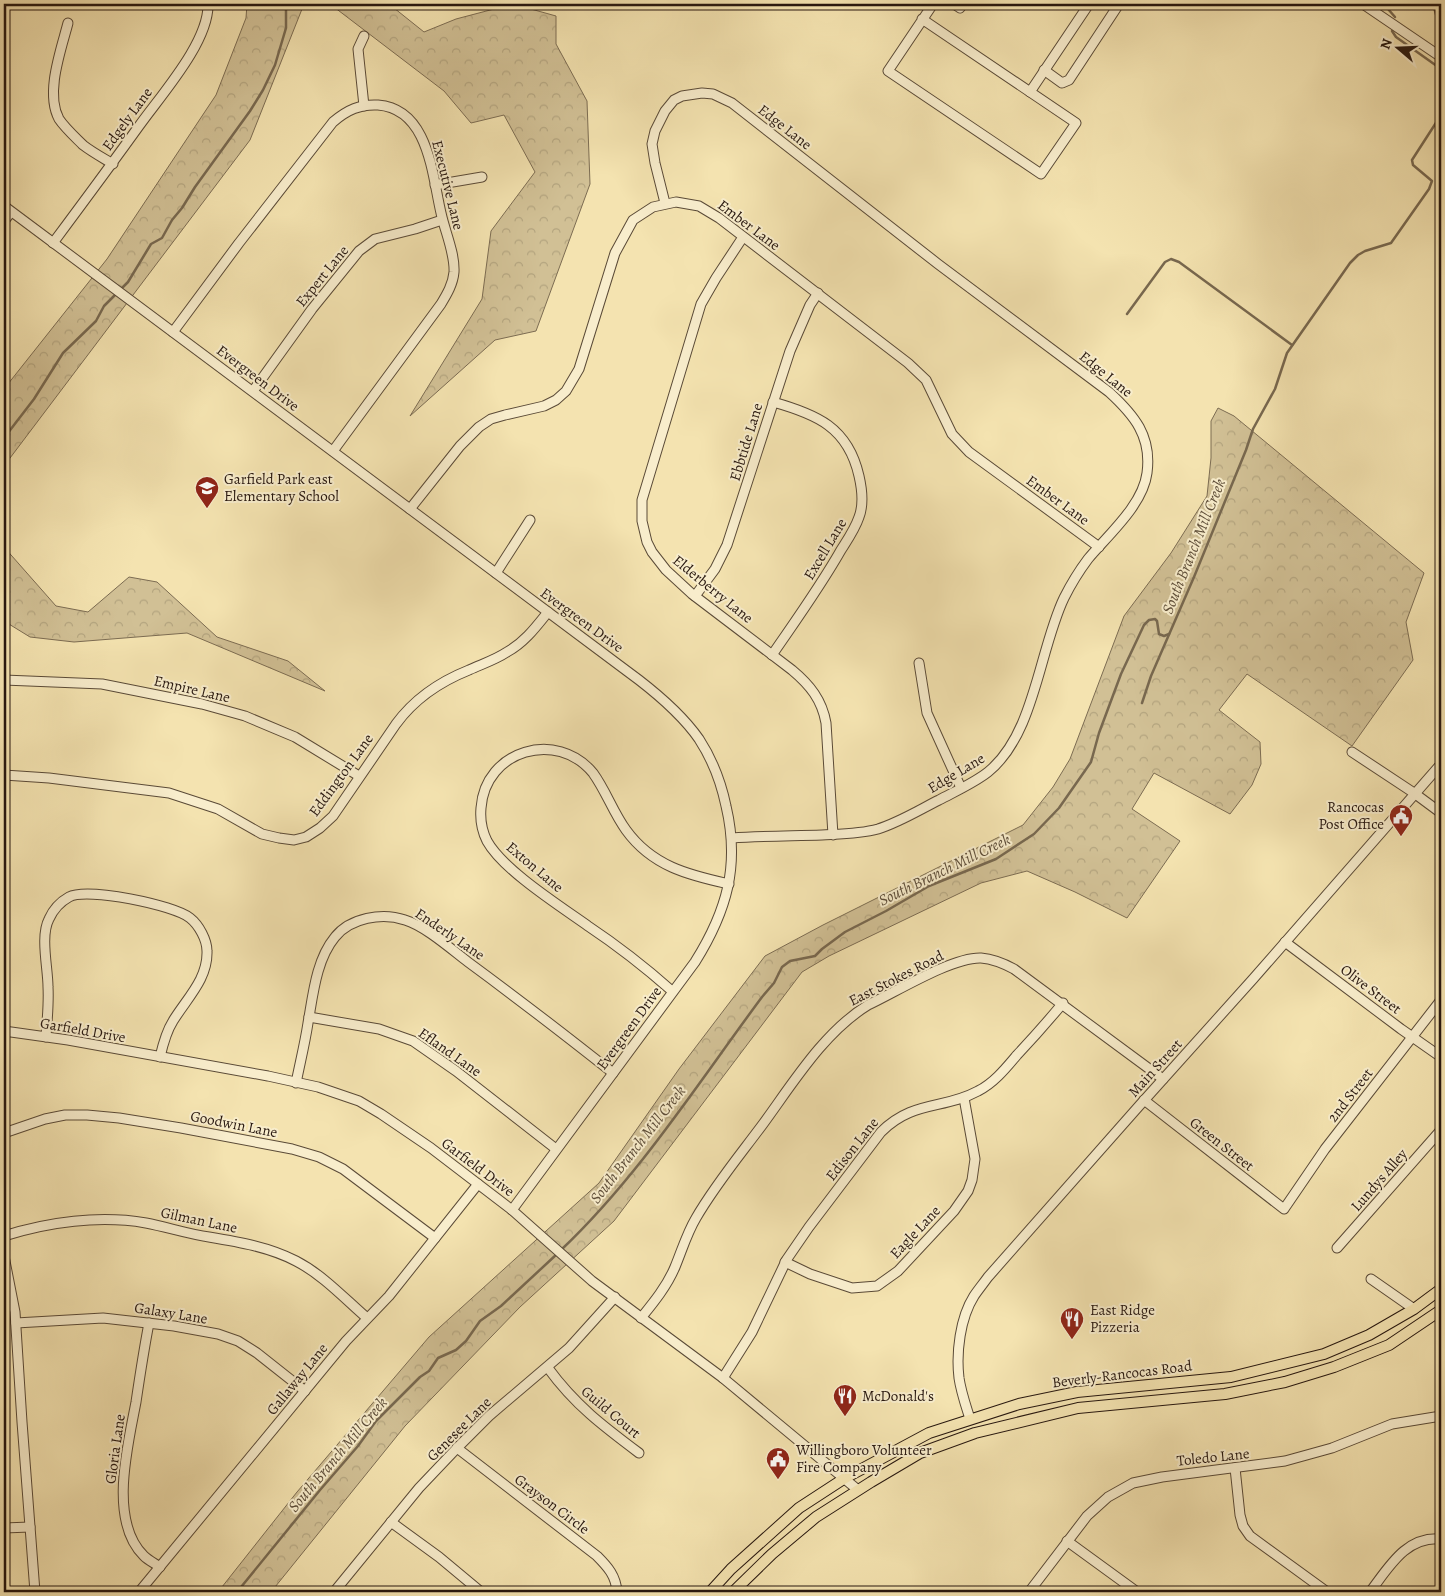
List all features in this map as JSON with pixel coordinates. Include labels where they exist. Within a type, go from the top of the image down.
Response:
[{"type":"main road","name":"Beverly-Rancocas Road","points":[[710,1592],[731,1569],[799,1508],[845,1478],[929,1433],[1019,1404],[1080,1392],[1231,1377],[1324,1354],[1368,1335],[1414,1309],[1441,1289]]},
{"type":"main road","name":"Beverly-Rancocas Road","points":[[732,1592],[772,1554],[816,1517],[920,1453],[975,1433],[1078,1408],[1225,1394],[1285,1382],[1334,1368],[1389,1345],[1441,1310]]},
{"type":"main road","points":[[1078,1408],[1080,1392]]},
{"type":"street","name":"Edgely Lane","points":[[53,243],[189,56],[202,33],[209,11],[208,4]]},
{"type":"street","points":[[922,19],[1076,123],[1041,174],[888,71],[922,19],[933,4]]},
{"type":"street","points":[[954,4],[960,8],[963,4]]},
{"type":"street","points":[[1030,92],[1089,4]]},
{"type":"street","points":[[1044,70],[1062,83],[1069,80],[1119,4]]},
{"type":"street","points":[[1363,4],[1441,57]]},
{"type":"street","points":[[68,23],[56,75],[55,108],[59,118],[66,127],[84,145],[112,164]]},
{"type":"street","points":[[364,36],[358,49],[364,106]]},
{"type":"street","name":"Edge Lane","points":[[665,203],[652,144],[659,122],[674,100],[682,96],[702,93],[713,94],[732,103],[938,264],[1109,392],[1131,414],[1141,428],[1147,451],[1147,474],[1138,497],[1124,518],[1099,546],[1075,578],[1058,611],[1022,727],[999,763],[979,778],[890,825],[865,832],[732,838]]},
{"type":"street","name":"Executive Lane","points":[[173,332],[326,130],[341,115],[353,108],[373,105],[388,107],[402,114],[417,129],[427,149],[442,220],[454,264],[452,284],[447,294],[333,451]]},
{"type":"street","points":[[435,185],[482,177]]},
{"type":"street","name":"Ember Lane","points":[[410,509],[460,446],[480,427],[491,419],[544,406],[556,400],[566,391],[579,369],[615,253],[633,220],[653,207],[676,202],[699,206],[719,218],[917,371],[932,390],[952,434],[969,452],[1099,546]]},
{"type":"street","points":[[4,221],[7,209]]},
{"type":"street","name":"Evergreen Drive","points":[[7,209],[653,691],[689,726],[699,739],[714,767],[725,799],[732,838],[732,867],[729,884],[712,933],[695,962],[512,1210]]},
{"type":"street","name":"Expert Lane","points":[[253,391],[312,309],[359,252],[375,239],[442,220]]},
{"type":"street","name":"Elderberry Lane","points":[[743,237],[708,289],[701,304],[642,500],[642,521],[652,552],[658,562],[674,579],[802,678],[818,698],[824,710],[833,834]]},
{"type":"street","name":"Ebbtide Lane","points":[[696,596],[715,568],[732,532],[773,402],[799,329],[818,293]]},
{"type":"street","name":"Excell Lane","points":[[772,655],[807,605],[850,537],[860,515],[862,504],[862,492],[857,468],[847,445],[840,436],[828,424],[814,415],[773,402]]},
{"type":"street","points":[[496,573],[530,520]]},
{"type":"street","name":"Eddington Lane","points":[[4,775],[58,779],[169,793],[218,809],[262,834],[294,840],[306,837],[333,816],[404,713],[424,694],[447,680],[508,652],[525,638],[548,612]]},
{"type":"street","points":[[919,663],[927,713],[961,788]]},
{"type":"street","name":"Empire Lane","points":[[4,680],[102,684],[202,704],[246,716],[295,736],[359,776]]},
{"type":"street","name":"Exton Lane","points":[[672,991],[647,970],[536,888],[507,864],[492,848],[486,840],[481,820],[482,800],[489,780],[495,771],[506,761],[532,751],[554,750],[573,756],[593,773],[627,830],[648,853],[670,868],[729,884]]},
{"type":"street","points":[[1352,752],[1414,793],[1441,814]]},
{"type":"street","name":"Main Street","points":[[970,1419],[959,1380],[957,1360],[959,1343],[973,1298],[988,1278],[1144,1100],[1441,764]]},
{"type":"street","points":[[46,1037],[48,998],[45,940],[47,921],[56,907],[70,896],[88,893],[115,896],[162,905],[190,918],[200,930],[208,949],[206,968],[165,1036],[160,1057]]},
{"type":"street","name":"Enderly Lane","points":[[296,1083],[323,956],[335,937],[352,923],[373,917],[395,917],[413,923],[500,985],[613,1073]]},
{"type":"street","name":"Olive Street","points":[[1285,942],[1441,1057]]},
{"type":"street","name":"East Stokes Road","points":[[641,1318],[676,1266],[695,1218],[719,1182],[834,1032],[856,1012],[868,1005],[954,963],[979,958],[992,959],[1014,968],[1163,1079]]},
{"type":"street","name":"2nd Street","points":[[1284,1209],[1325,1149],[1441,1000]]},
{"type":"street","name":"Edison Lane","points":[[723,1378],[752,1332],[786,1262],[809,1227],[891,1122],[913,1110],[964,1098],[980,1090],[999,1076],[1062,1003]]},
{"type":"street","name":"Efland Lane","points":[[309,1017],[379,1029],[413,1041],[456,1071],[556,1149]]},
{"type":"street","name":"Garfield Drive","points":[[4,1031],[160,1057],[296,1083],[334,1091],[358,1101],[381,1114],[431,1148],[512,1210],[592,1281],[723,1378],[858,1490]]},
{"type":"street","name":"Eagle Lane","points":[[786,1262],[810,1274],[852,1288],[877,1286],[898,1271],[954,1210],[968,1190],[972,1180],[975,1159],[964,1098]]},
{"type":"street","name":"Green Street","points":[[1144,1100],[1284,1209]]},
{"type":"street","name":"Goodwin Lane","points":[[4,1133],[50,1118],[65,1115],[86,1115],[181,1128],[299,1151],[319,1157],[343,1169],[435,1238]]},
{"type":"street","name":"Lundys Alley","points":[[1337,1248],[1441,1130]]},
{"type":"street","name":"Gallaway Lane","points":[[139,1592],[305,1391],[388,1296],[478,1184]]},
{"type":"street","name":"Gilman Lane","points":[[4,1236],[25,1229],[58,1224],[122,1220],[147,1223],[254,1245],[275,1251],[312,1270],[367,1318]]},
{"type":"street","points":[[4,1256],[14,1298],[35,1592]]},
{"type":"street","points":[[1371,1280],[1414,1309]]},
{"type":"street","name":"Genesee Lane","points":[[334,1592],[419,1488],[457,1448],[495,1411],[548,1368],[586,1330],[615,1297]]},
{"type":"street","name":"Galaxy Lane","points":[[16,1323],[103,1318],[206,1331],[238,1342],[267,1360],[305,1391]]},
{"type":"street","name":"Gloria Lane","points":[[149,1323],[126,1456],[123,1481],[123,1507],[136,1546],[144,1556],[160,1567]]},
{"type":"street","name":"Guild Court","points":[[548,1368],[566,1392],[585,1411],[639,1453]]},
{"type":"street","name":"Toledo Lane","points":[[1029,1592],[1067,1541],[1097,1506],[1114,1493],[1133,1483],[1162,1476],[1285,1462],[1332,1448],[1392,1424],[1441,1416]]},
{"type":"street","name":"Grayson Circle","points":[[457,1448],[597,1556],[611,1570],[617,1592]]},
{"type":"street","points":[[1235,1468],[1240,1515],[1243,1526],[1250,1536],[1327,1592]]},
{"type":"street","points":[[391,1522],[439,1557],[481,1592]]},
{"type":"street","points":[[4,1528],[30,1527]]},
{"type":"street","points":[[1370,1592],[1404,1549],[1412,1544],[1432,1538],[1441,1539]]},
{"type":"street","points":[[1067,1541],[1137,1592]]},
{"type":"green space","points":[[247,4],[304,4],[250,140],[4,466],[4,389],[107,259],[216,95],[246,18]]},
{"type":"green space","points":[[330,4],[389,4],[424,32],[456,19],[513,4],[556,16],[556,44],[587,101],[590,184],[536,331],[495,340],[410,416],[482,299],[491,231],[535,172],[504,115],[471,123],[444,91]]},
{"type":"green space","points":[[1218,408],[1234,416],[1424,573],[1406,622],[1413,660],[1352,746],[1247,674],[1219,710],[1260,742],[1261,764],[1252,785],[1230,814],[1154,773],[1132,809],[1180,841],[1127,918],[1027,871],[981,883],[829,956],[802,972],[614,1221],[520,1307],[405,1426],[271,1592],[218,1592],[297,1492],[429,1337],[599,1183],[679,1069],[765,956],[1023,825],[1053,787],[1070,759],[1124,616],[1171,553],[1207,496],[1211,458],[1211,421]]},
{"type":"green space","points":[[4,547],[56,606],[88,612],[129,577],[157,582],[217,637],[288,661],[325,691],[187,633],[74,642],[30,637],[4,621]]},
{"type":"waterway","points":[[4,438],[34,399],[63,353],[96,321],[104,306],[128,282],[151,244],[162,238],[172,220],[250,111],[275,65],[286,28],[286,4]]},
{"type":"waterway","points":[[1391,4],[1388,9],[1395,17]]},
{"type":"waterway","name":"South Branch Mill Creek","points":[[1433,4],[1437,18]]},
{"type":"waterway","points":[[1392,31],[1396,37],[1441,69]]},
{"type":"waterway","name":"South Branch Mill Creek","points":[[1142,703],[1151,676],[1194,577],[1253,429],[1275,389],[1287,353],[1350,263],[1365,251],[1391,243],[1429,189],[1432,181],[1413,165],[1412,160],[1441,115]]},
{"type":"waterway","points":[[1127,314],[1165,262],[1171,259],[1179,262],[1292,345]]},
{"type":"waterway","name":"South Branch Mill Creek","points":[[561,1250],[616,1191],[667,1128],[774,983],[782,967],[790,961],[815,956],[845,932],[929,886],[996,859],[1034,834],[1059,808],[1091,762],[1099,733],[1121,674],[1144,625],[1149,620],[1155,619],[1159,634],[1164,636],[1169,634]]},
{"type":"waterway","name":"South Branch Mill Creek","points":[[237,1592],[358,1446],[376,1421],[420,1377],[429,1371],[438,1358],[456,1350],[466,1341],[480,1321],[501,1306],[557,1254]]},
{"type":"place","name":"Garfield Park east Elementary School","points":[[207,509]]},
{"type":"place","name":"Rancocas Post Office","points":[[1401,837]]},
{"type":"place","name":"East Ridge Pizzeria","points":[[1072,1340]]},
{"type":"place","name":"McDonald's","points":[[845,1417]]},
{"type":"place","name":"Willingboro Volunteer Fire Company","points":[[778,1480]]}]
